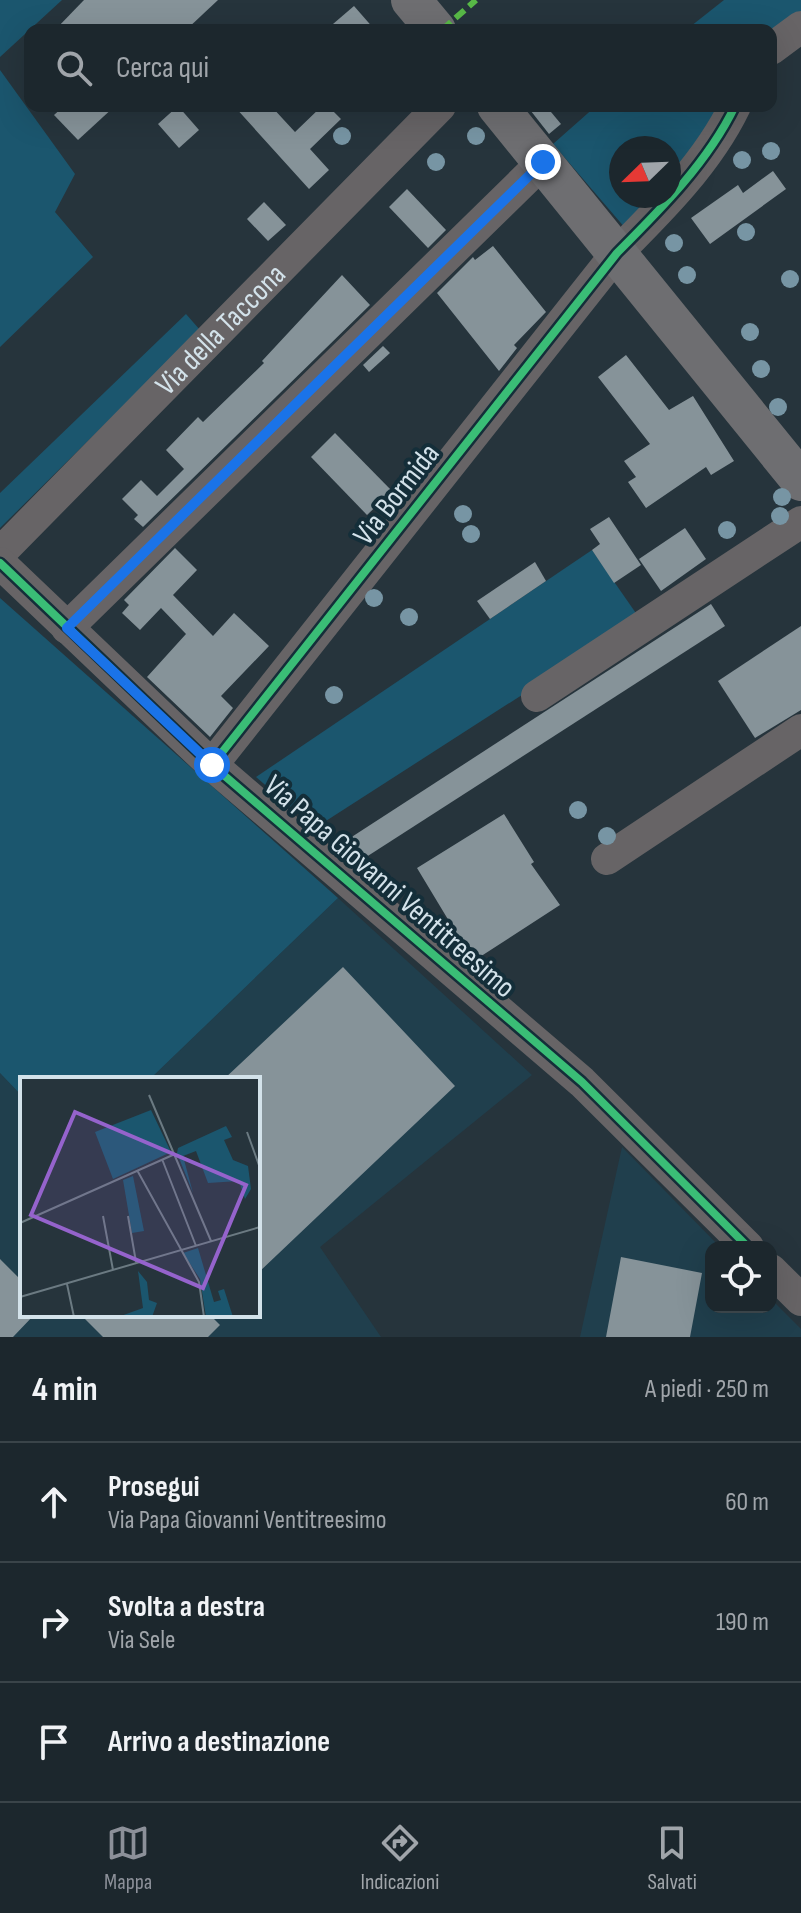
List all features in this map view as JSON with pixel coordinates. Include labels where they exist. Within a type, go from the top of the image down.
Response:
[{"type":"main road","points":[[411,0],[431,24]]},
{"type":"main road","points":[[502,112],[801,481]]},
{"type":"street","points":[[777,45],[801,27]]},
{"type":"street","name":"Via della Taccona","points":[[0,553],[434,112]]},
{"type":"street","name":"Via Bormida","points":[[212,765],[617,253],[668,201],[724,128],[732,112]]},
{"type":"street","points":[[67,628],[543,162]]},
{"type":"street","points":[[537,696],[801,522]]},
{"type":"street","name":"Via Papa Giovanni Ventitreesimo","points":[[0,563],[212,765],[582,1082],[742,1241]]},
{"type":"street","points":[[607,859],[801,730]]},
{"type":"street","points":[[777,1276],[801,1300]]},
{"type":"shaded area","points":[[0,0],[62,0],[36,24],[24,24],[24,35],[0,57]]},
{"type":"shaded area","points":[[724,0],[801,0],[801,15],[777,27],[777,24],[694,24]]},
{"type":"shaded area","points":[[0,70],[24,103],[24,112],[30,112],[75,174],[55,212],[93,257],[0,347]]},
{"type":"shaded area","points":[[589,112],[716,112],[696,149],[681,166],[681,136],[609,136],[609,208],[644,208],[626,229],[553,144]]},
{"type":"shaded area","points":[[186,314],[200,330],[0,528],[0,493]]},
{"type":"shaded area","points":[[592,550],[640,619],[315,828],[256,777]]},
{"type":"shaded area","points":[[0,598],[338,898],[152,1077],[20,1077],[20,1094],[0,1073]]},
{"type":"shaded area","points":[[338,898],[532,1075],[320,1247],[381,1337],[0,1337],[0,1073],[20,1094],[20,1317],[260,1317],[260,1077],[152,1077]]},
{"type":"shaded area","points":[[622,1147],[714,1241],[705,1241],[705,1313],[777,1313],[777,1305],[801,1329],[801,1337],[580,1337]]},
{"type":"building","points":[[84,0],[218,0],[192,24],[61,24]]},
{"type":"building","points":[[354,6],[370,24],[333,24]]},
{"type":"building","points":[[57,112],[108,112],[78,140],[54,115]]},
{"type":"building","points":[[171,112],[183,112],[199,130],[179,148],[158,124]]},
{"type":"building","points":[[239,112],[277,112],[295,132],[316,112],[334,112],[341,119],[310,149],[329,170],[309,189]]},
{"type":"building","points":[[532,112],[551,112],[561,124],[549,134]]},
{"type":"building","points":[[773,171],[786,189],[710,244],[691,218],[738,185],[743,193]]},
{"type":"building","points":[[407,189],[446,230],[428,248],[389,207]]},
{"type":"building","points":[[264,202],[286,225],[268,241],[247,219]]},
{"type":"building","points":[[493,246],[546,312],[514,345],[517,348],[499,371],[437,293],[473,257],[475,260]]},
{"type":"building","points":[[342,275],[370,305],[143,527],[134,519],[138,515],[122,499],[141,480],[157,496],[184,469],[166,450],[198,417],[203,422],[264,363],[262,361]]},
{"type":"building","points":[[383,346],[390,353],[369,372],[363,365]]},
{"type":"building","points":[[626,355],[669,410],[693,396],[734,461],[711,475],[706,467],[646,508],[628,482],[636,477],[624,461],[650,444],[598,377]]},
{"type":"building","points":[[335,433],[392,491],[367,515],[311,457]]},
{"type":"building","points":[[609,517],[641,565],[614,583],[592,550],[600,544],[590,529]]},
{"type":"building","points":[[685,528],[706,559],[661,591],[639,559]]},
{"type":"building","points":[[175,548],[197,570],[173,595],[213,636],[234,613],[269,646],[221,696],[233,708],[210,737],[147,677],[186,634],[161,608],[140,630],[122,613],[129,605],[124,600]]},
{"type":"building","points":[[535,562],[546,581],[490,619],[477,601]]},
{"type":"building","points":[[711,604],[725,626],[360,861],[347,840]]},
{"type":"building","points":[[801,626],[801,710],[755,738],[718,681]]},
{"type":"building","points":[[504,814],[534,862],[531,864],[560,905],[472,962],[448,942],[458,936],[417,868]]},
{"type":"building","points":[[343,967],[455,1086],[260,1271],[260,1077],[226,1077]]},
{"type":"building","points":[[621,1257],[702,1273],[690,1337],[606,1337]]},
{"type":"building","points":[[0,1259],[20,1279],[20,1317],[32,1317],[13,1337],[0,1337]]},
{"type":"building","points":[[83,1317],[212,1317],[220,1325],[208,1337],[103,1337]]},
{"type":"marked path","points":[[449,24],[476,0]]},
{"type":"cycle path","points":[[212,765],[617,253],[697,166],[732,112]]},
{"type":"cycle path","points":[[0,563],[212,765],[582,1082],[742,1241]]},
{"type":"route","points":[[212,765],[67,628],[543,162]]}]
